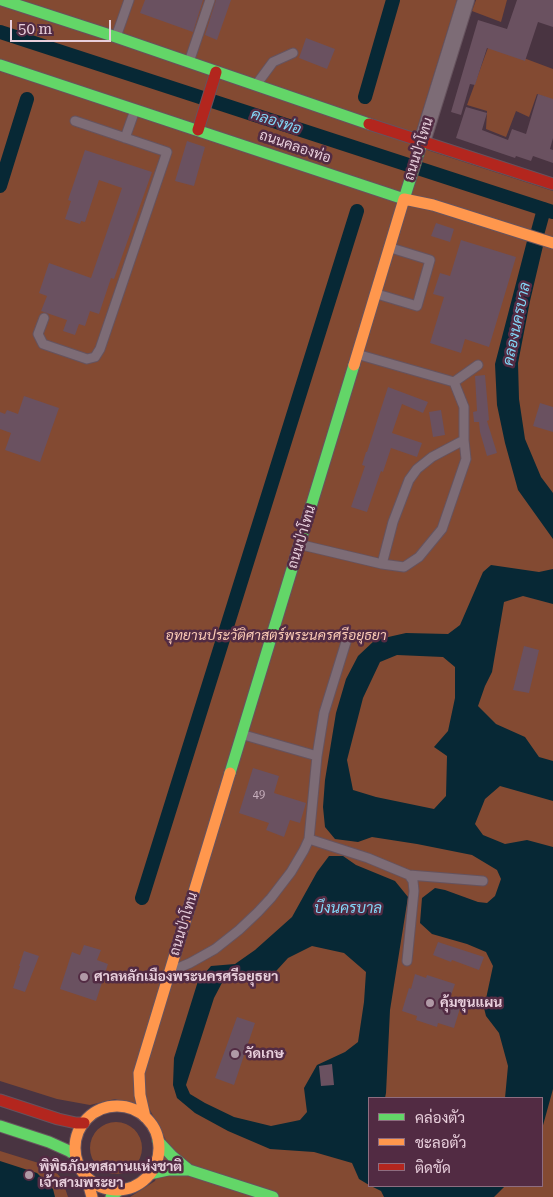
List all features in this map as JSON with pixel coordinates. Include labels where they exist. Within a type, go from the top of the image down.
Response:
[{"type":"main road","points":[[2,0],[188,62],[215,75],[256,85],[421,145],[553,184]]},
{"type":"main road","name":"ถนนคลองท่อ","points":[[0,65],[135,110],[199,126],[404,199],[553,244]]},
{"type":"main road","points":[[199,126],[215,75]]},
{"type":"main road","name":"ถนนป่าโทน","points":[[145,1117],[140,1095],[139,1073],[421,145]]},
{"type":"main road","name":"ถนนป่าโทน","points":[[111,1107],[139,1073]]},
{"type":"main road","points":[[0,1100],[58,1119],[84,1123]]},
{"type":"main road","points":[[92,1197],[87,1179],[78,1164],[75,1154],[75,1143],[78,1132],[84,1123],[102,1109],[111,1107],[129,1108],[145,1117],[151,1124],[158,1141],[189,1170]]},
{"type":"main road","points":[[0,1126],[49,1142],[75,1154]]},
{"type":"main road","points":[[87,1179],[115,1194],[136,1186],[154,1167],[157,1159],[158,1141]]},
{"type":"main road","points":[[149,1174],[168,1170],[189,1170],[273,1197]]},
{"type":"street","name":"ถนนป่าโทน","points":[[421,145],[466,0]]},
{"type":"lane","points":[[116,37],[129,0]]},
{"type":"lane","points":[[188,62],[210,0]]},
{"type":"lane","points":[[256,85],[273,62],[293,53]]},
{"type":"lane","points":[[125,138],[135,110]]},
{"type":"lane","points":[[44,318],[38,334],[43,344],[87,359],[95,357],[100,349],[167,152],[75,121]]},
{"type":"lane","points":[[375,293],[417,306],[430,260],[389,248]]},
{"type":"lane","points":[[357,354],[454,382]]},
{"type":"lane","points":[[454,382],[478,365]]},
{"type":"lane","points":[[300,544],[382,564],[404,567],[419,557],[442,529],[466,458],[464,407],[454,382]]},
{"type":"lane","points":[[382,564],[393,522],[409,480],[417,469],[432,457],[464,440]]},
{"type":"lane","points":[[170,972],[215,949],[239,930],[258,912],[291,872],[304,850],[309,839],[317,756],[324,713],[346,642]]},
{"type":"lane","points":[[242,734],[317,756]]},
{"type":"lane","points":[[309,839],[368,858],[408,875],[483,881]]},
{"type":"lane","points":[[407,961],[414,891],[413,881],[408,875]]},
{"type":"green space","name":"อุทยานประวัติศาสตร์พระนครศรีอยุธยา","points":[[0,0],[457,0],[412,145],[553,191],[553,1197],[130,1197],[155,1181],[168,1144],[150,1110],[115,1099],[90,1105],[57,1099],[0,1081]]},
{"type":"green space","points":[[476,0],[507,0],[501,22],[472,11]]},
{"type":"green space","points":[[489,45],[553,69],[553,100],[537,94],[529,117],[516,111],[506,137],[486,129],[487,111],[467,105]]},
{"type":"green space","points":[[111,1122],[121,1122],[131,1126],[138,1133],[142,1148],[138,1163],[131,1170],[121,1174],[111,1174],[101,1170],[94,1163],[90,1153],[90,1143],[94,1133],[101,1126]]},
{"type":"green space","name":"พิพิธภัณฑสถานแห่งชาติ เจ้าสามพระยา","points":[[0,1151],[45,1165],[54,1170],[62,1179],[68,1197],[0,1197]]},
{"type":"water","points":[[527,241],[543,246],[518,363],[519,399],[525,439],[541,477],[553,493],[553,539],[518,490],[497,405],[495,364]]},
{"type":"water","name":"บึงนครบาล","points":[[491,565],[539,572],[553,569],[553,604],[523,596],[504,602],[492,672],[478,706],[496,724],[525,737],[539,757],[553,761],[553,801],[500,786],[485,799],[475,824],[483,835],[505,844],[527,840],[553,847],[553,1089],[543,1125],[543,1097],[505,1097],[508,1066],[499,1033],[486,1016],[484,1008],[493,966],[486,952],[467,944],[432,934],[420,923],[422,898],[435,888],[478,902],[487,903],[495,896],[501,879],[497,870],[472,855],[417,844],[372,837],[358,842],[335,839],[325,827],[323,807],[325,780],[336,713],[346,679],[358,656],[375,640],[406,633],[448,634],[460,625],[483,572]],"holes":[[[397,655],[443,657],[455,667],[455,698],[448,731],[434,747],[447,756],[446,796],[434,809],[376,797],[353,790],[347,760],[363,698],[380,662]]]},
{"type":"water","name":"บึงนครบาล","points":[[329,856],[343,856],[356,865],[395,881],[408,897],[390,1010],[386,1093],[385,1097],[368,1097],[368,1184],[359,1179],[352,1163],[314,1152],[270,1149],[228,1131],[195,1113],[177,1098],[173,1085],[174,1058],[198,981],[211,966],[235,964],[255,950],[292,917],[317,872]],"holes":[[[312,946],[344,953],[366,972],[358,1042],[345,1052],[317,1065],[304,1088],[307,1112],[300,1120],[271,1126],[234,1117],[190,1094],[186,1085],[214,998],[224,979],[256,983],[267,981],[288,958]]]},
{"type":"water","name":"พิพิธภัณฑสถานแห่งชาติ เจ้าสามพระยา","points":[[0,1161],[37,1173],[53,1189],[55,1197],[0,1197]]},
{"type":"water","points":[[373,1187],[504,1187],[494,1197],[384,1197],[381,1191]]},
{"type":"building","points":[[145,0],[203,0],[193,32],[140,13]]},
{"type":"building","points":[[216,0],[231,0],[217,40],[205,35]]},
{"type":"building","points":[[517,0],[553,0],[553,27],[538,22],[525,61],[487,48],[475,85],[470,84],[461,115],[451,112],[478,20],[507,29]]},
{"type":"building","points":[[306,38],[335,49],[327,69],[299,58]]},
{"type":"building","points":[[538,94],[553,99],[553,138],[550,149],[553,150],[553,163],[533,156],[531,161],[516,156],[515,158],[456,138],[466,107],[487,113],[482,130],[508,140],[512,129],[526,134]]},
{"type":"building","points":[[187,141],[205,147],[194,186],[175,181]]},
{"type":"building","points":[[85,150],[152,172],[114,279],[111,278],[99,314],[90,311],[85,326],[79,324],[75,335],[63,331],[67,320],[41,311],[47,296],[39,293],[49,263],[91,278],[122,188],[99,180],[85,222],[81,221],[80,224],[65,219],[71,201],[68,200]]},
{"type":"building","points":[[436,223],[454,229],[450,242],[431,236]]},
{"type":"building","points":[[461,240],[516,257],[489,347],[465,339],[461,353],[430,343],[444,297],[433,294],[440,273],[450,276]]},
{"type":"building","points":[[485,375],[489,420],[487,421],[497,453],[487,456],[479,422],[474,422],[473,412],[477,411],[475,376]]},
{"type":"building","points":[[388,387],[428,402],[423,413],[402,404],[392,433],[422,443],[417,457],[391,448],[367,512],[351,507],[365,466],[362,465],[366,452]]},
{"type":"building","points":[[24,396],[59,408],[40,462],[5,450],[11,433],[0,429],[0,412],[5,414],[7,410],[18,414]]},
{"type":"building","points":[[540,403],[553,407],[553,432],[533,426]]},
{"type":"building","points":[[441,410],[445,435],[433,437],[429,412]]},
{"type":"building","points":[[524,646],[539,650],[529,693],[513,690]]},
{"type":"building","points":[[253,768],[279,776],[274,793],[306,803],[300,823],[290,820],[284,837],[266,830],[269,823],[239,813]]},
{"type":"building","points":[[438,942],[484,957],[479,970],[433,955]]},
{"type":"building","name":"ศาลหลักเมืองพระนครศรีอยุธยา","points":[[84,945],[101,950],[97,960],[108,964],[96,1001],[60,989],[72,952],[80,955]]},
{"type":"building","points":[[24,951],[39,956],[25,992],[13,988]]},
{"type":"building","name":"คุ้มขุนแผน","points":[[415,974],[426,978],[427,975],[455,984],[449,1001],[461,1005],[454,1028],[438,1023],[437,1027],[416,1020],[417,1016],[402,1011]]},
{"type":"building","points":[[237,1017],[255,1023],[234,1085],[215,1078]]},
{"type":"building","points":[[332,1064],[334,1085],[321,1086],[319,1066]]},
{"type":"waterway","points":[[365,97],[393,0]]},
{"type":"waterway","name":"คลองท่อ","points":[[0,32],[553,212]]},
{"type":"waterway","points":[[0,186],[27,99]]},
{"type":"waterway","name":"คลองนครบาล","points":[[535,242],[544,209]]},
{"type":"waterway","points":[[142,898],[357,211]]},
{"type":"traffic: fast","points":[[2,0],[369,124]]},
{"type":"traffic: fast","points":[[0,65],[404,199],[422,142]]},
{"type":"traffic: fast","points":[[230,773],[354,365]]},
{"type":"traffic: fast","points":[[0,1126],[49,1142],[75,1155]]},
{"type":"traffic: fast","points":[[158,1141],[189,1170]]},
{"type":"traffic: fast","points":[[149,1174],[168,1170],[189,1170],[273,1197]]},
{"type":"traffic: fast","points":[[111,1197],[119,1190]]},
{"type":"traffic: slow","points":[[354,365],[404,199],[433,205],[553,243]]},
{"type":"traffic: slow","points":[[145,1117],[140,1095],[139,1073],[230,773]]},
{"type":"traffic: slow","points":[[117,1106],[140,1113],[152,1125],[159,1148],[152,1171],[140,1183],[117,1190],[94,1183],[82,1171],[75,1148],[82,1125],[94,1113],[117,1106]]},
{"type":"traffic: slow","points":[[87,1179],[92,1197]]},
{"type":"traffic: jam","points":[[198,130],[216,72]]},
{"type":"traffic: jam","points":[[369,124],[553,184]]},
{"type":"traffic: jam","points":[[0,1100],[58,1119],[84,1123]]},
{"type":"place","name":"ศาลหลักเมืองพระนครศรีอยุธยา","points":[[84,977]]},
{"type":"place","name":"คุ้มขุนแผน","points":[[430,1003]]},
{"type":"place","name":"วัดเกษ","points":[[235,1054]]},
{"type":"place","name":"พิพิธภัณฑสถานแห่งชาติ เจ้าสามพระยา","points":[[29,1175]]}]
